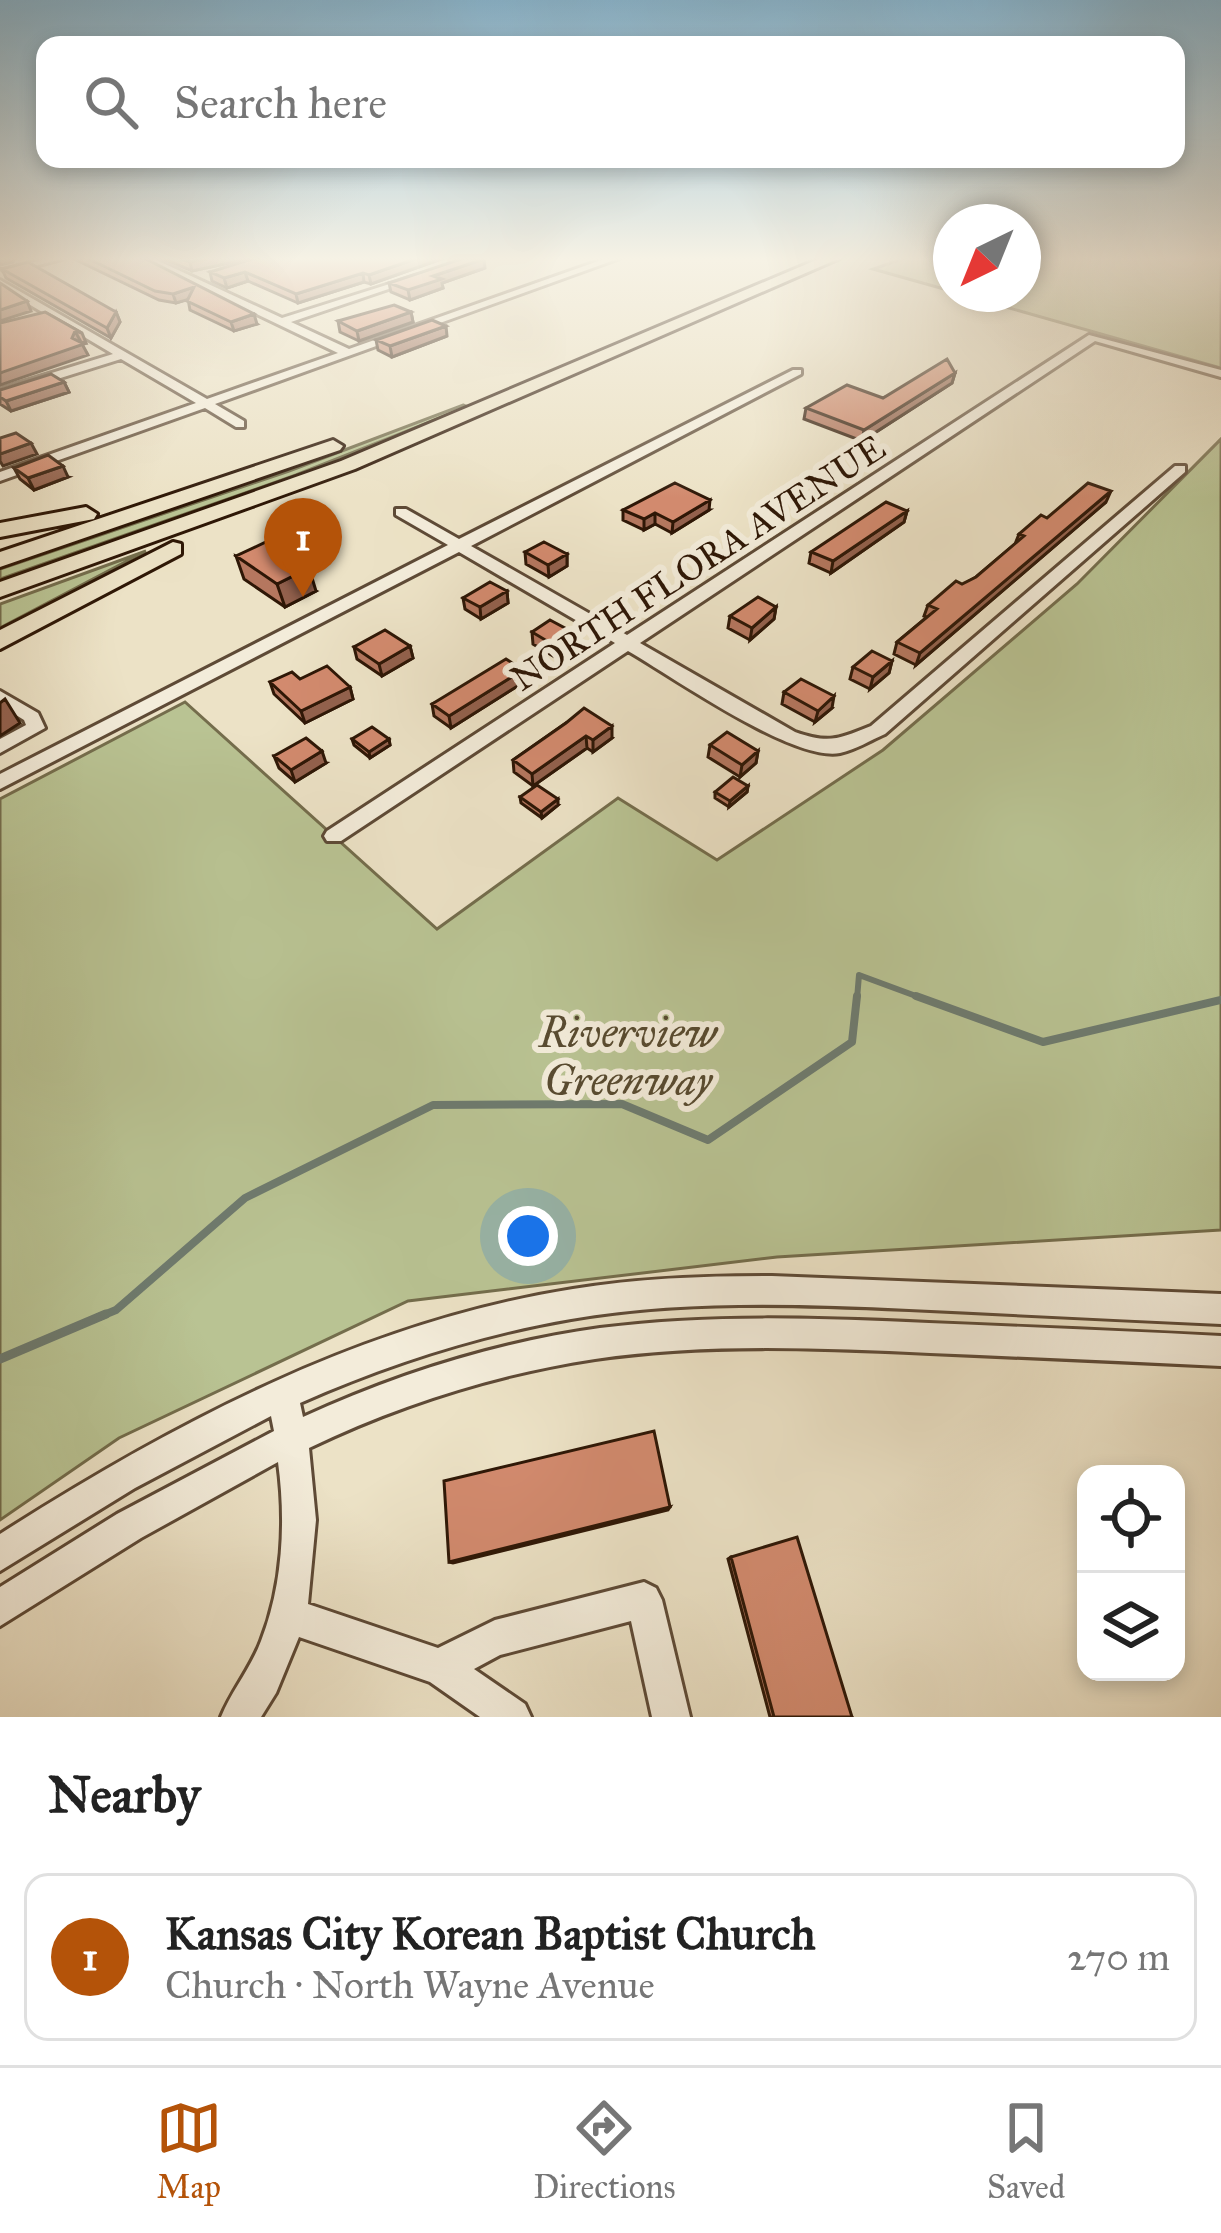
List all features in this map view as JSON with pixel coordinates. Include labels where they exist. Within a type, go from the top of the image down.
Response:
[{"type":"highway","points":[[369,434],[601,338]]},
{"type":"highway","points":[[0,590],[633,338]]},
{"type":"highway","points":[[0,530],[347,453]]},
{"type":"highway","points":[[0,641],[347,453]]},
{"type":"highway","points":[[0,560],[235,481]]},
{"type":"street","points":[[93,338],[240,424]]},
{"type":"street","points":[[316,338],[346,352]]},
{"type":"street","points":[[0,477],[386,338]]},
{"type":"street","name":"NORTH FLORA AVENUE","points":[[1093,338],[1221,374]]},
{"type":"street","name":"NORTH FLORA AVENUE","points":[[334,836],[1093,338]]},
{"type":"street","points":[[0,394],[122,355]]},
{"type":"street","points":[[0,782],[797,372]]},
{"type":"street","points":[[401,512],[788,736],[829,747],[850,745],[878,730],[1180,469]]},
{"type":"street","points":[[0,697],[32,717],[37,728],[64,748]]},
{"type":"street","points":[[0,748],[37,728]]},
{"type":"street","points":[[0,1554],[191,1436],[282,1394],[451,1332],[527,1312],[625,1298],[777,1290],[1221,1309]]},
{"type":"street","points":[[0,1608],[200,1482],[293,1437],[393,1394],[545,1352],[606,1342],[777,1333],[1221,1351]]},
{"type":"street","points":[[240,1717],[274,1658],[290,1616],[303,1529],[293,1437],[282,1394]]},
{"type":"street","points":[[440,1667],[495,1638],[644,1600],[671,1717]]},
{"type":"street","points":[[290,1616],[440,1667],[512,1717]]},
{"type":"green space","points":[[1116,338],[1221,338],[1221,368]]},
{"type":"green space","points":[[468,407],[296,475],[0,579],[0,569],[289,471]]},
{"type":"green space","name":"Riverview Greenway","points":[[1221,439],[1221,1230],[777,1257],[408,1301],[119,1438],[0,1520],[0,799],[185,702],[437,929],[618,798],[717,860],[883,750],[1077,584]]},
{"type":"green space","points":[[146,551],[0,628],[0,604]]},
{"type":"building","points":[[0,338],[72,338],[84,344],[0,373]]},
{"type":"building","points":[[381,338],[412,338],[390,346],[376,340]]},
{"type":"building","points":[[947,359],[955,373],[864,430],[806,408],[847,385],[883,398]]},
{"type":"building","points":[[51,374],[64,382],[6,401],[0,397],[0,390]]},
{"type":"building","points":[[16,433],[31,443],[0,454],[0,438]]},
{"type":"building","points":[[48,455],[63,466],[28,478],[14,468]]},
{"type":"building","points":[[675,483],[710,500],[673,522],[655,513],[644,519],[623,510]]},
{"type":"building","points":[[1088,483],[1111,491],[920,653],[897,642],[937,609],[928,605],[956,581],[962,584],[976,577],[1041,515],[1047,518]]},
{"type":"building","points":[[886,502],[907,511],[833,561],[811,552]]},
{"type":"building","points":[[268,541],[309,568],[277,584],[236,556]]},
{"type":"building","points":[[544,542],[567,554],[548,565],[525,552]]},
{"type":"building","points":[[490,582],[507,591],[480,607],[463,598]]},
{"type":"building","points":[[758,597],[776,607],[752,628],[730,616]]},
{"type":"building","points":[[550,620],[576,634],[557,647],[532,632]]},
{"type":"building","points":[[385,630],[410,646],[379,664],[354,647]]},
{"type":"building","points":[[872,651],[892,661],[873,677],[853,667]]},
{"type":"building","points":[[506,659],[523,670],[449,716],[432,704]]},
{"type":"building","points":[[327,666],[350,687],[301,711],[270,682],[292,672],[300,679]]},
{"type":"building","points":[[801,679],[834,696],[818,711],[784,692]]},
{"type":"building","points":[[584,708],[612,726],[593,740],[586,736],[532,774],[513,760],[566,723]]},
{"type":"building","points":[[372,727],[389,739],[369,752],[352,739]]},
{"type":"building","points":[[727,732],[758,751],[742,765],[710,745]]},
{"type":"building","points":[[306,738],[322,751],[291,770],[274,756]]},
{"type":"building","points":[[733,777],[748,786],[730,801],[715,792]]},
{"type":"building","points":[[537,785],[558,799],[541,812],[520,797]]},
{"type":"building","points":[[654,1431],[670,1507],[449,1562],[444,1481]]},
{"type":"building","points":[[797,1537],[852,1717],[774,1717],[731,1557]]},
{"type":"waterway","points":[[857,999],[859,975],[924,999]]},
{"type":"waterway","points":[[99,1317],[116,1310],[245,1198],[433,1105],[622,1104],[708,1140],[852,1042],[857,996]]},
{"type":"waterway","points":[[916,996],[1043,1042],[1221,1000]]},
{"type":"waterway","points":[[0,1359],[106,1314]]},
{"type":"place","name":"Kansas City Korean Baptist Church","points":[[303,597]]}]
